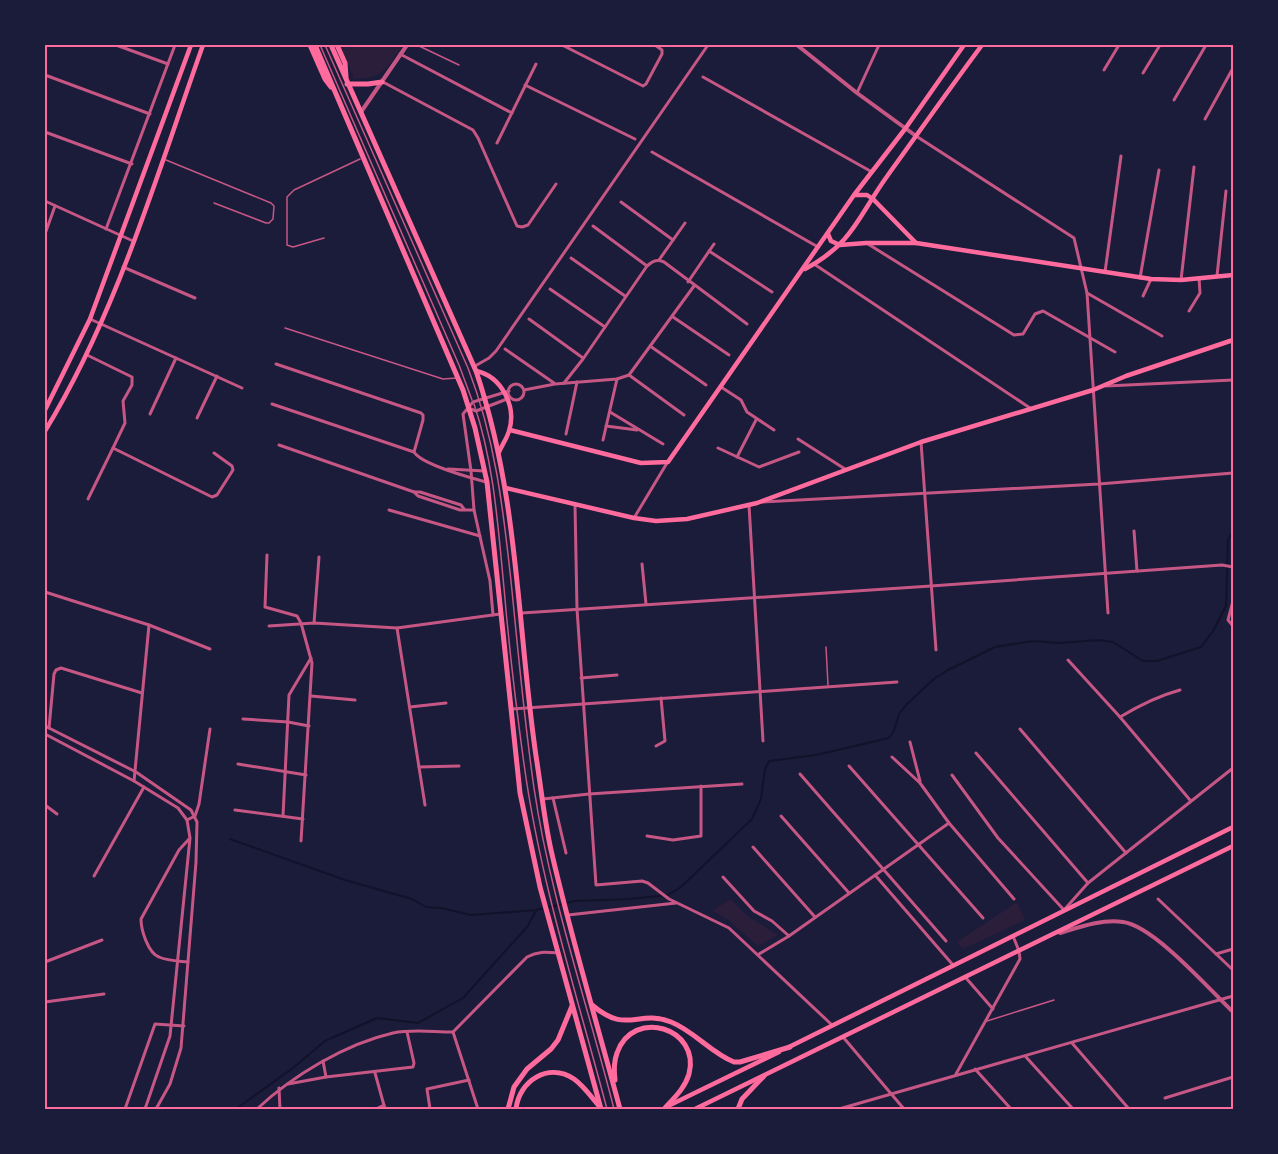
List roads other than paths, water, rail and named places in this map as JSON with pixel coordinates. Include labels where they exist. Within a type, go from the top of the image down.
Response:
[{"type":"main road","points":[[45,410],[90,320],[191,45]]},
{"type":"main road","points":[[45,431],[87,355],[100,324],[133,241],[203,45]]},
{"type":"main road","points":[[310,45],[325,79],[336,93]]},
{"type":"main road","points":[[315,45],[327,68],[469,408],[487,482],[500,614],[514,709],[520,793],[540,887],[556,932],[558,954],[603,1108]]},
{"type":"main road","points":[[331,45],[336,65],[348,84],[474,369],[499,452],[506,488],[522,613],[528,707],[550,848],[620,1109]]},
{"type":"main road","points":[[338,45],[345,63],[348,84]]},
{"type":"main road","points":[[510,430],[641,463],[668,462],[854,195],[905,129],[964,45]]},
{"type":"main road","points":[[803,270],[840,246],[857,225],[916,136],[981,45]]},
{"type":"main road","points":[[348,84],[381,82]]},
{"type":"main road","points":[[854,195],[867,195],[873,199],[916,243]]},
{"type":"main road","points":[[828,234],[831,241],[840,246],[866,243],[916,243],[1140,278],[1181,280],[1233,275]]},
{"type":"main road","points":[[506,488],[634,518],[656,521],[680,519],[756,503],[921,441],[1093,390],[1126,376],[1233,340]]},
{"type":"main road","points":[[474,369],[488,375],[506,391],[509,398],[510,430],[499,452]]},
{"type":"main road","points":[[664,1108],[1233,827]]},
{"type":"main road","points":[[695,1109],[1233,846]]},
{"type":"main road","points":[[508,1109],[519,1078],[558,1040],[572,1005]]},
{"type":"main road","points":[[591,1005],[616,1020],[654,1018],[669,1021],[734,1062],[790,1047]]},
{"type":"main road","points":[[615,1088],[616,1055],[621,1044],[629,1035],[640,1029],[652,1027],[664,1029],[683,1043],[690,1064],[689,1075],[684,1086],[664,1108]]},
{"type":"main road","points":[[516,1109],[522,1089],[530,1080],[541,1074],[553,1072],[565,1074],[576,1080],[603,1108]]},
{"type":"main road","points":[[738,1109],[742,1099],[764,1076]]},
{"type":"street","points":[[116,45],[168,64]]},
{"type":"street","points":[[106,229],[151,115],[175,45]]},
{"type":"street","points":[[360,113],[407,45]]},
{"type":"street","points":[[562,45],[643,86],[662,54],[662,50],[656,45]]},
{"type":"street","points":[[474,369],[496,351],[708,45]]},
{"type":"street","points":[[797,45],[905,129],[1074,238],[1087,294],[1108,613]]},
{"type":"street","points":[[857,93],[879,45]]},
{"type":"street","points":[[1104,70],[1119,45]]},
{"type":"street","points":[[1143,73],[1160,45]]},
{"type":"street","points":[[1174,100],[1206,45]]},
{"type":"street","points":[[400,54],[512,112]]},
{"type":"street","points":[[497,143],[536,64]]},
{"type":"street","points":[[1205,119],[1233,68]]},
{"type":"street","points":[[45,75],[151,115]]},
{"type":"street","points":[[703,77],[872,172]]},
{"type":"street","points":[[381,82],[473,130],[517,226],[528,225],[556,184]]},
{"type":"street","points":[[525,85],[635,139]]},
{"type":"street","points":[[45,132],[132,164]]},
{"type":"street","points":[[652,152],[818,246]]},
{"type":"street","points":[[1105,272],[1121,156]]},
{"type":"street","points":[[1181,280],[1194,167]]},
{"type":"street","points":[[1140,278],[1158,170]]},
{"type":"street","points":[[1217,276],[1226,191]]},
{"type":"street","points":[[45,201],[133,241]]},
{"type":"street","points":[[621,202],[673,240]]},
{"type":"street","points":[[45,234],[55,206]]},
{"type":"street","points":[[564,383],[647,266],[652,261],[658,260],[685,223]]},
{"type":"street","points":[[593,226],[647,266]]},
{"type":"street","points":[[866,243],[1014,335],[1023,334],[1035,314],[1043,311],[1115,352]]},
{"type":"street","points":[[688,282],[714,244]]},
{"type":"street","points":[[709,251],[772,292]]},
{"type":"street","points":[[571,258],[625,296]]},
{"type":"street","points":[[658,260],[747,324]]},
{"type":"street","points":[[809,260],[1032,409]]},
{"type":"street","points":[[123,267],[195,298]]},
{"type":"street","points":[[1189,311],[1200,293],[1199,278]]},
{"type":"street","points":[[1143,296],[1151,279]]},
{"type":"street","points":[[524,390],[555,384],[617,379],[629,375],[694,286]]},
{"type":"street","points":[[550,289],[605,327]]},
{"type":"street","points":[[1087,294],[1162,336]]},
{"type":"street","points":[[673,317],[729,355]]},
{"type":"street","points":[[529,319],[583,359]]},
{"type":"street","points":[[90,320],[242,388]]},
{"type":"street","points":[[650,346],[706,385]]},
{"type":"street","points":[[505,349],[555,384]]},
{"type":"street","points":[[87,355],[132,377],[132,385],[123,401],[125,423],[88,499]]},
{"type":"street","points":[[150,414],[176,358]]},
{"type":"street","points":[[276,364],[421,413],[423,420],[414,452]]},
{"type":"street","points":[[629,375],[684,415]]},
{"type":"street","points":[[197,418],[217,376]]},
{"type":"street","points":[[603,440],[617,379]]},
{"type":"street","points":[[1100,387],[1233,380]]},
{"type":"street","points":[[566,434],[577,382]]},
{"type":"street","points":[[469,408],[476,411],[509,398],[520,398],[524,390],[521,385],[516,384],[506,391],[473,402],[463,414],[474,510],[490,581],[493,615]]},
{"type":"street","points":[[720,386],[738,398],[745,405],[747,412],[756,420],[774,429]]},
{"type":"street","points":[[272,404],[414,452],[420,459],[457,474],[487,482]]},
{"type":"street","points":[[610,412],[663,444]]},
{"type":"street","points":[[737,457],[756,420]]},
{"type":"street","points":[[606,426],[639,430]]},
{"type":"street","points":[[798,439],[845,469]]},
{"type":"street","points":[[921,441],[936,650]]},
{"type":"street","points":[[279,445],[414,492],[418,496],[460,510],[474,510]]},
{"type":"street","points":[[114,448],[213,497],[217,495],[232,470],[232,466],[214,453]]},
{"type":"street","points":[[718,448],[759,467],[799,452]]},
{"type":"street","points":[[634,518],[668,462]]},
{"type":"street","points":[[448,469],[485,471]]},
{"type":"street","points":[[756,503],[1099,484],[1233,473]]},
{"type":"street","points":[[575,504],[577,609],[596,885],[642,881],[655,887],[669,899],[729,928],[832,1025]]},
{"type":"street","points":[[749,504],[763,741]]},
{"type":"street","points":[[389,510],[480,536]]},
{"type":"street","points":[[1134,531],[1137,571]]},
{"type":"street","points":[[267,555],[265,607],[296,615],[311,656],[311,696],[301,841]]},
{"type":"street","points":[[314,623],[320,557]]},
{"type":"street","points":[[642,564],[646,604]]},
{"type":"street","points":[[522,613],[1232,566]]},
{"type":"street","points":[[45,592],[149,625],[210,649]]},
{"type":"street","points":[[491,598],[499,601]]},
{"type":"street","points":[[1233,601],[1228,620],[1233,626]]},
{"type":"street","points":[[269,626],[314,623],[397,628],[500,614]]},
{"type":"street","points":[[134,782],[149,625]]},
{"type":"street","points":[[397,628],[425,805]]},
{"type":"street","points":[[283,816],[289,695],[311,656]]},
{"type":"street","points":[[1068,660],[1190,800]]},
{"type":"street","points":[[142,693],[61,668],[54,674],[47,727],[136,772],[191,810],[197,822],[189,962],[181,1048],[170,1084],[156,1109]]},
{"type":"street","points":[[581,678],[616,675]]},
{"type":"street","points":[[514,709],[897,682]]},
{"type":"street","points":[[1120,717],[1144,703],[1180,690]]},
{"type":"street","points":[[311,696],[355,700]]},
{"type":"street","points":[[656,746],[665,741],[661,698]]},
{"type":"street","points":[[410,707],[446,703]]},
{"type":"street","points":[[243,719],[309,726]]},
{"type":"street","points":[[187,820],[195,816],[199,804],[210,729]]},
{"type":"street","points":[[1020,729],[1126,853]]},
{"type":"street","points":[[45,734],[144,787],[178,808],[187,820],[190,838],[170,1036],[145,1109]]},
{"type":"street","points":[[910,742],[920,783]]},
{"type":"street","points":[[976,753],[1088,883]]},
{"type":"street","points":[[892,757],[920,783],[949,823],[1014,899]]},
{"type":"street","points":[[238,764],[306,775]]},
{"type":"street","points":[[419,766],[459,766]]},
{"type":"street","points":[[849,766],[983,918]]},
{"type":"street","points":[[952,775],[999,838],[1064,910],[1088,883],[1233,768]]},
{"type":"street","points":[[800,774],[946,941]]},
{"type":"street","points":[[543,799],[742,784]]},
{"type":"street","points":[[647,836],[673,840],[701,836],[701,786]]},
{"type":"street","points":[[94,876],[144,787]]},
{"type":"street","points":[[553,798],[566,853]]},
{"type":"street","points":[[45,805],[57,814]]},
{"type":"street","points":[[235,810],[303,819]]},
{"type":"street","points":[[781,816],[849,893]]},
{"type":"street","points":[[759,954],[789,936],[949,823]]},
{"type":"street","points":[[189,962],[158,957],[152,952],[141,927],[141,919],[178,850],[190,838]]},
{"type":"street","points":[[753,847],[815,917]]},
{"type":"street","points":[[875,875],[953,965]]},
{"type":"street","points":[[723,877],[754,911],[772,921],[789,936]]},
{"type":"street","points":[[1158,899],[1233,970]]},
{"type":"street","points":[[567,913],[678,903]]},
{"type":"street","points":[[1056,934],[1110,921],[1125,922],[1142,928],[1156,938],[1233,1012]]},
{"type":"street","points":[[956,1074],[1020,959],[1012,936]]},
{"type":"street","points":[[45,962],[102,940]]},
{"type":"street","points":[[1216,954],[1233,949]]},
{"type":"street","points":[[257,1109],[279,1088],[337,1053],[392,1034],[453,1032],[527,957],[543,951],[558,954]]},
{"type":"street","points":[[964,976],[993,1009]]},
{"type":"street","points":[[45,1002],[104,994]]},
{"type":"street","points":[[839,1109],[1233,996]]},
{"type":"street","points":[[125,1109],[155,1024],[184,1026]]},
{"type":"street","points":[[286,1084],[413,1067],[407,1032]]},
{"type":"street","points":[[453,1032],[478,1109]]},
{"type":"street","points":[[843,1036],[904,1109]]},
{"type":"street","points":[[1072,1043],[1129,1109]]},
{"type":"street","points":[[1025,1057],[1073,1109]]},
{"type":"street","points":[[323,1061],[326,1077]]},
{"type":"street","points":[[975,1069],[1011,1109]]},
{"type":"street","points":[[375,1073],[384,1107],[376,1109]]},
{"type":"street","points":[[1165,1098],[1233,1077]]},
{"type":"street","points":[[430,1109],[427,1089],[469,1080]]},
{"type":"street","points":[[279,1088],[280,1109]]},
{"type":"lane","points":[[320,45],[327,68],[459,365],[486,446],[493,489],[514,709],[532,815],[556,932],[603,1108]]},
{"type":"lane","points":[[325,45],[336,65],[482,398]]},
{"type":"lane","points":[[417,45],[459,65]]},
{"type":"lane","points":[[163,158],[271,203],[274,206],[273,219],[266,223],[214,203]]},
{"type":"lane","points":[[324,238],[293,247],[287,245],[287,197],[294,190],[363,158]]},
{"type":"lane","points":[[285,328],[443,379],[458,378]]},
{"type":"lane","points":[[485,408],[500,485],[528,707],[540,828],[614,1109]]},
{"type":"lane","points":[[826,647],[828,686]]},
{"type":"lane","points":[[986,1021],[1054,1000]]},
{"type":"waterway","points":[[230,839],[345,880],[412,899],[426,907],[471,915],[536,910],[575,901],[668,895],[681,887],[752,819],[761,799],[765,769],[769,761],[816,755],[889,738],[894,731],[899,714],[935,678],[995,647],[1033,641],[1059,643],[1099,640],[1113,642],[1143,661],[1157,661],[1201,647],[1213,631],[1226,606],[1228,540],[1233,531]]},
{"type":"waterway","points":[[236,1109],[293,1068],[325,1041],[377,1018],[418,1023],[463,998],[527,927],[536,911]]}]
